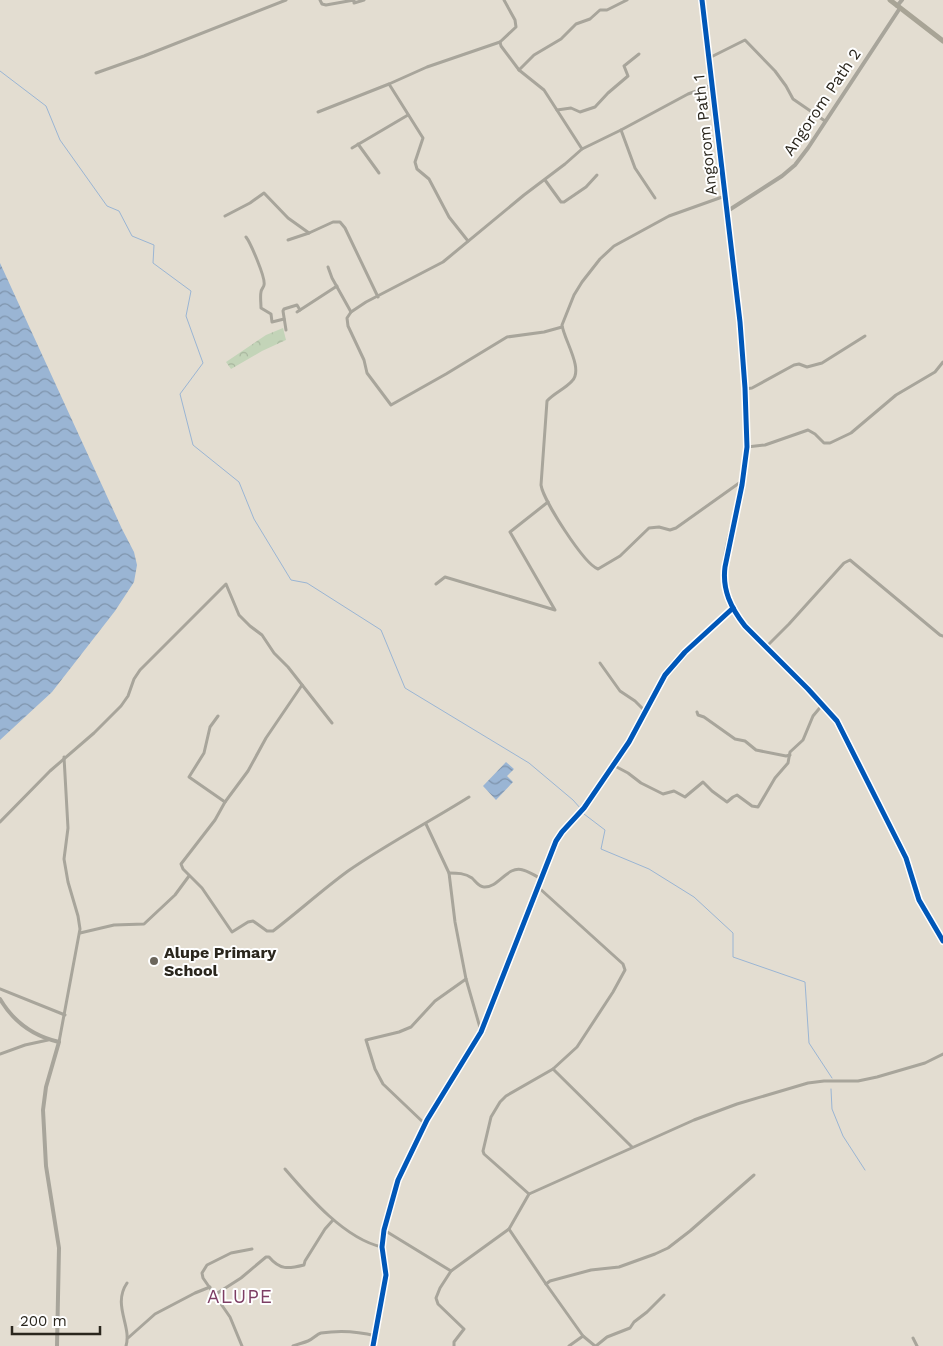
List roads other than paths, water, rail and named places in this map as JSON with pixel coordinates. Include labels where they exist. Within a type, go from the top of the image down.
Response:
[{"type":"highway","points":[[890,0],[943,41]]},
{"type":"street","points":[[96,73],[286,0]]},
{"type":"street","points":[[320,0],[322,4],[326,5],[354,0],[354,3],[364,0]]},
{"type":"street","points":[[318,112],[427,67],[500,42],[516,28],[515,20],[504,0]]},
{"type":"street","points":[[519,70],[534,55],[561,39],[576,24],[590,19],[600,10],[607,10],[627,0]]},
{"type":"street","name":"Angorom Path 1","points":[[702,0],[743,353],[745,389],[747,447],[724,574],[727,596],[745,626],[823,704],[844,731],[874,796],[906,858],[919,900],[943,941]]},
{"type":"street","name":"Angorom Path 2","points":[[726,212],[790,170],[808,148],[902,0]]},
{"type":"street","points":[[709,58],[745,40],[775,71],[795,101],[825,121]]},
{"type":"street","points":[[500,42],[519,70],[544,90],[582,149]]},
{"type":"street","points":[[557,110],[571,108],[580,112],[595,107],[628,76],[624,66],[639,54]]},
{"type":"street","points":[[389,84],[424,138],[415,162],[417,169],[429,179],[448,217],[468,241]]},
{"type":"street","points":[[562,327],[544,332],[508,337],[392,405],[388,403],[367,372],[347,318],[351,312],[444,262],[582,149],[688,94],[713,85]]},
{"type":"street","points":[[352,148],[408,115]]},
{"type":"street","points":[[621,130],[635,168],[655,198]]},
{"type":"street","points":[[358,144],[379,173]]},
{"type":"street","points":[[545,180],[561,202],[564,202],[598,176]]},
{"type":"street","points":[[225,216],[250,203],[264,193],[288,218],[309,233]]},
{"type":"street","points":[[724,196],[669,216],[624,239],[600,258],[582,282],[563,319],[562,327],[576,365],[576,377],[547,401],[541,485],[548,502],[575,545],[593,567],[598,569],[620,556],[649,528],[658,526],[670,530],[676,528],[742,480]]},
{"type":"street","points":[[288,240],[333,222],[340,222],[345,228],[378,297]]},
{"type":"street","points":[[246,237],[252,245],[264,279],[260,308],[271,314],[272,322],[284,319]]},
{"type":"street","points":[[328,267],[351,312]]},
{"type":"street","points":[[286,330],[284,309],[297,305],[298,311],[337,286]]},
{"type":"street","points":[[745,389],[752,388],[794,365],[799,364],[805,367],[822,362],[865,336]]},
{"type":"street","points":[[747,447],[766,446],[808,430],[824,443],[830,444],[851,432],[896,395],[935,372],[943,362]]},
{"type":"street","points":[[436,584],[445,577],[555,610],[510,532],[548,502]]},
{"type":"street","points":[[766,647],[844,563],[850,560],[943,636]]},
{"type":"street","points":[[0,822],[64,757],[94,733],[121,706],[128,696],[134,679],[140,670],[226,584],[239,615],[262,635],[274,653],[288,667],[332,723]]},
{"type":"street","points":[[373,1346],[386,1275],[382,1247],[384,1230],[398,1180],[425,1124],[481,1032],[556,841],[584,808],[629,742],[665,675],[685,652],[733,608]]},
{"type":"street","points":[[600,663],[620,691],[646,711]]},
{"type":"street","points":[[302,685],[266,738],[248,772],[225,802],[207,832],[181,864],[189,876],[202,888],[232,932],[253,921],[270,932],[347,872],[376,852],[469,797]]},
{"type":"street","points":[[613,765],[628,772],[641,783],[663,794],[674,791],[685,797],[703,782],[727,802],[737,795],[752,806],[758,807],[775,778],[788,763],[790,752],[803,740],[813,716],[823,704]]},
{"type":"street","points":[[697,712],[735,739],[745,741],[756,750],[786,756],[790,755]]},
{"type":"street","points":[[218,716],[210,727],[204,753],[189,777],[225,802]]},
{"type":"street","points":[[56,1346],[59,1248],[46,1166],[43,1110],[46,1087],[65,1015],[79,933],[79,922],[69,887],[64,859],[68,828],[64,757]]},
{"type":"street","points":[[426,824],[448,873],[466,979],[481,1032]]},
{"type":"street","points":[[448,873],[463,874],[485,888],[508,873],[518,869],[542,878]]},
{"type":"street","points":[[79,933],[114,925],[144,924],[174,895],[189,876]]},
{"type":"street","points":[[529,1194],[486,1157],[483,1151],[491,1117],[500,1102],[514,1091],[553,1069],[583,1040],[625,970],[625,967],[538,886]]},
{"type":"street","points":[[425,1124],[383,1084],[375,1069],[366,1040],[411,1027],[435,1001],[466,979]]},
{"type":"street","points":[[0,989],[65,1015]]},
{"type":"street","points":[[0,999],[10,1014],[20,1023],[37,1035],[59,1042]]},
{"type":"street","points":[[0,1054],[25,1045],[48,1040]]},
{"type":"street","points":[[454,1346],[454,1342],[464,1329],[436,1302],[440,1288],[451,1271],[509,1229],[529,1194],[703,1117],[764,1096],[824,1081],[858,1081],[877,1077],[925,1063],[943,1054]]},
{"type":"street","points":[[553,1069],[632,1147]]},
{"type":"street","points":[[285,1169],[318,1207],[333,1220],[356,1236],[375,1246],[382,1247]]},
{"type":"street","points":[[546,1284],[550,1281],[591,1270],[619,1267],[668,1248],[754,1175]]},
{"type":"street","points":[[216,1294],[241,1278],[266,1257],[269,1257],[276,1266],[281,1268],[304,1265],[324,1228],[333,1220]]},
{"type":"street","points":[[509,1229],[584,1336],[595,1346],[607,1338],[630,1328],[634,1322],[664,1295]]},
{"type":"street","points":[[384,1230],[451,1271]]},
{"type":"street","points":[[242,1346],[233,1322],[202,1273],[207,1265],[231,1253],[252,1249]]},
{"type":"street","points":[[126,1346],[128,1338],[121,1296],[127,1283]]},
{"type":"street","points":[[128,1338],[155,1314],[194,1293],[210,1287]]},
{"type":"street","points":[[293,1346],[310,1340],[320,1333],[328,1334],[332,1331],[346,1330],[376,1336]]},
{"type":"street","points":[[570,1346],[584,1336]]},
{"type":"street","points":[[913,1338],[917,1346]]},
{"type":"water","points":[[0,263],[134,552],[137,565],[134,582],[115,611],[52,692],[0,740]]},
{"type":"water","points":[[506,762],[514,769],[507,776],[513,782],[496,800],[483,786]]},
{"type":"waterway","points":[[0,71],[46,106],[60,140],[107,206],[119,211],[132,236],[154,245],[153,263],[191,291],[186,316],[203,363],[180,394],[193,445],[239,482],[254,519],[291,580],[307,583],[381,630],[405,688],[529,763],[581,809]]},
{"type":"waterway","points":[[584,814],[605,830],[601,849],[649,869],[694,897],[733,933],[733,957],[805,982],[809,1043],[832,1078]]},
{"type":"waterway","points":[[831,1089],[832,1109],[843,1136],[865,1170]]},
{"type":"place","name":"Alupe Primary School","points":[[154,961]]},
{"type":"district","name":"ALUPE","points":[[240,1296]]}]
